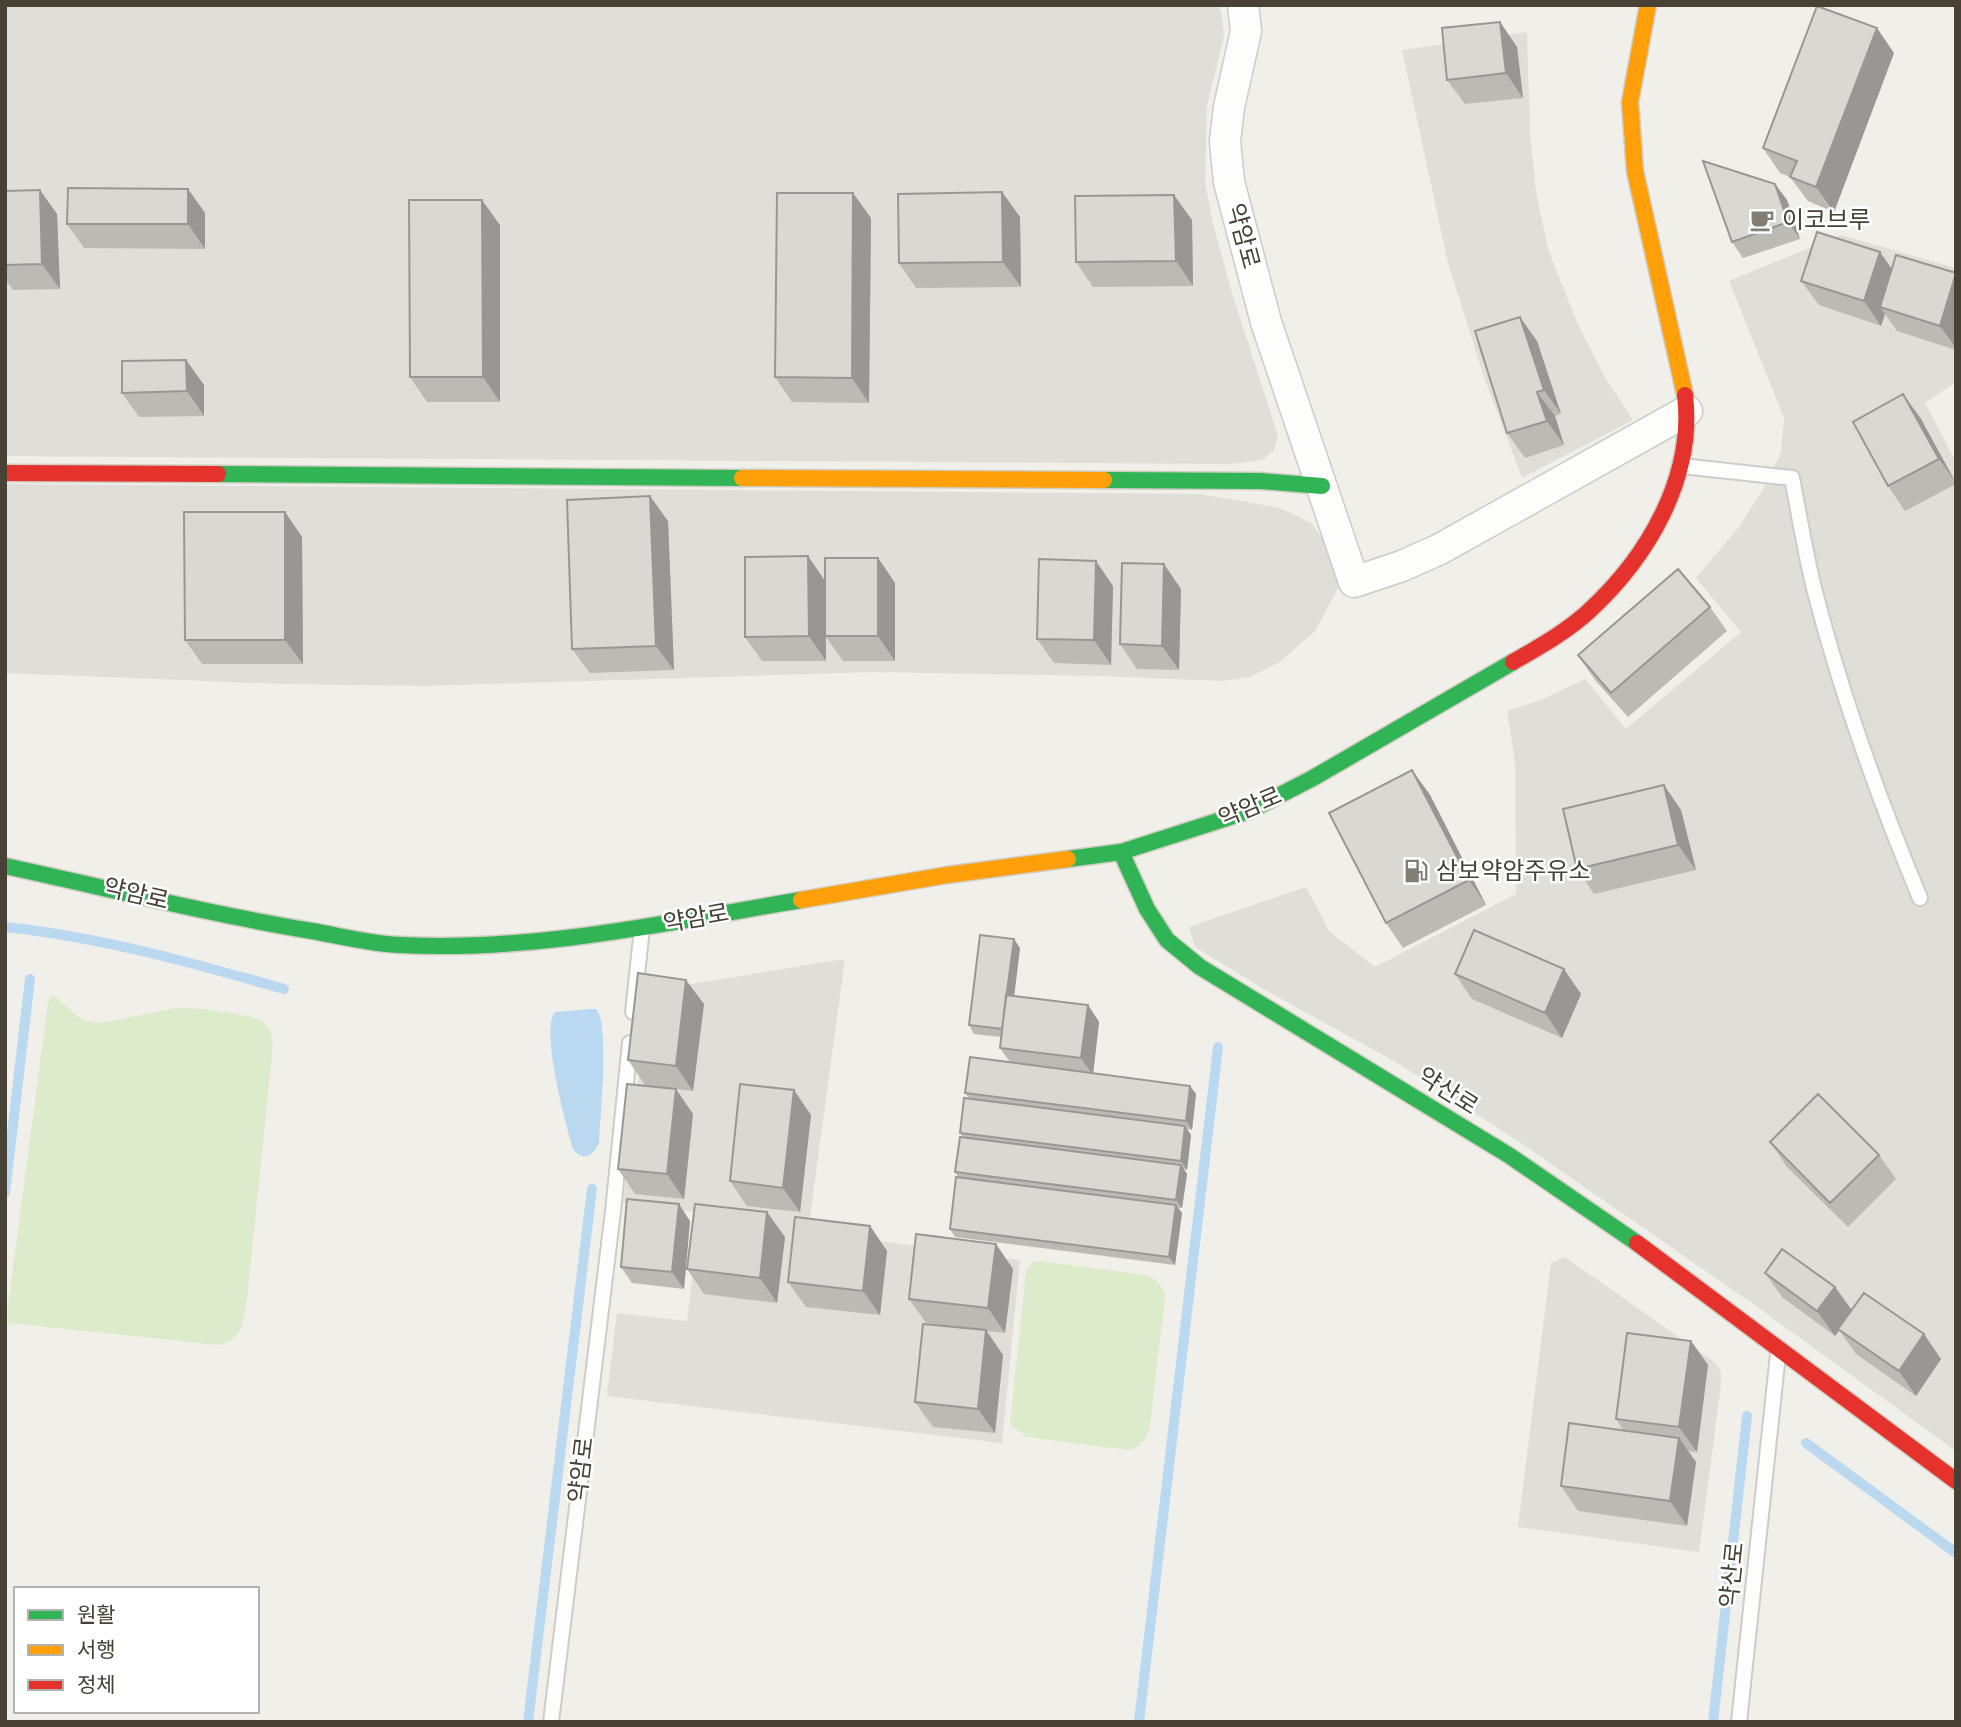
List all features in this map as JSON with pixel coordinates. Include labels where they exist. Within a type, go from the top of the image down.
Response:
[{"type":"street","name":"약암로","points":[[1243,5],[1246,31],[1229,107],[1225,141],[1229,182],[1266,322],[1354,582],[1402,566],[1440,549],[1687,411]]},
{"type":"street","name":"약암로","points":[[5,866],[268,924],[398,945],[455,946],[524,942],[642,927],[947,875],[1121,852],[1249,811],[1313,779],[1541,646],[1587,613],[1630,568],[1662,517],[1680,466],[1687,411],[1684,378],[1635,171],[1630,102],[1648,5]]},
{"type":"street","points":[[5,473],[1246,481],[1322,486]]},
{"type":"street","name":"약산로","points":[[1121,852],[1147,909],[1167,940],[1200,967],[1510,1156],[1648,1251],[1956,1481]]},
{"type":"lane","points":[[1680,466],[1792,478],[1813,585],[1835,667],[1879,797],[1920,898]]},
{"type":"lane","name":"약암로","points":[[551,1722],[613,1211],[642,927]]},
{"type":"lane","name":"약산로","points":[[1739,1722],[1779,1349]]},
{"type":"shaded area","points":[[5,5],[1218,5],[1224,36],[1207,106],[1205,183],[1231,290],[1278,436],[1274,450],[1263,460],[1229,464],[5,456]]},
{"type":"shaded area","points":[[1527,32],[1530,132],[1536,192],[1548,249],[1578,325],[1607,381],[1633,420],[1522,478],[1484,377],[1448,263],[1402,50]]},
{"type":"shaded area","points":[[1841,235],[1956,268],[1956,382],[1925,403],[1956,462],[1956,1451],[1756,1306],[1518,1141],[1401,1065],[1267,991],[1195,947],[1189,927],[1306,887],[1329,931],[1375,967],[1516,894],[1515,762],[1507,711],[1541,700],[1585,679],[1626,729],[1741,632],[1696,578],[1739,527],[1764,488],[1781,452],[1784,418],[1729,281]]},
{"type":"shaded area","points":[[5,484],[1199,494],[1280,508],[1311,523],[1334,554],[1340,584],[1315,631],[1280,662],[1250,677],[1221,681],[872,672],[425,686],[284,684],[5,673]]},
{"type":"shaded area","points":[[845,959],[808,1231],[1020,1260],[1002,1443],[607,1396],[617,1313],[687,1321],[700,1213],[623,1203],[649,991]]},
{"type":"shaded area","points":[[1565,1257],[1714,1362],[1721,1372],[1699,1552],[1518,1527],[1551,1263]]},
{"type":"green space","points":[[51,996],[55,996],[77,1016],[90,1022],[102,1023],[176,1008],[206,1009],[248,1016],[262,1021],[270,1029],[273,1045],[246,1308],[243,1324],[235,1337],[228,1342],[219,1345],[9,1323],[7,1313]]},
{"type":"green space","points":[[1038,1261],[1146,1275],[1162,1288],[1165,1296],[1150,1427],[1145,1440],[1137,1447],[1128,1450],[1027,1437],[1010,1424],[1026,1271],[1030,1264]]},
{"type":"water","points":[[596,1009],[603,1032],[599,1143],[591,1154],[584,1156],[573,1149],[565,1120],[552,1057],[551,1022],[555,1012]]},
{"type":"building","points":[[1817,6],[1877,28],[1816,187],[1790,177],[1797,161],[1763,148]]},
{"type":"building","points":[[1500,22],[1506,73],[1447,80],[1442,28]]},
{"type":"building","name":"이코브루","points":[[1703,161],[1775,184],[1788,222],[1732,242]]},
{"type":"building","points":[[68,188],[188,189],[188,224],[67,224]]},
{"type":"building","points":[[40,190],[42,264],[5,265],[5,191]]},
{"type":"building","points":[[1002,192],[1003,262],[899,263],[898,194]]},
{"type":"building","points":[[777,193],[853,193],[852,378],[775,377]]},
{"type":"building","points":[[1174,195],[1176,261],[1076,262],[1075,196]]},
{"type":"building","points":[[409,200],[482,200],[483,377],[410,377]]},
{"type":"building","points":[[1817,232],[1880,252],[1864,301],[1801,281]]},
{"type":"building","points":[[1896,255],[1956,273],[1940,326],[1880,307]]},
{"type":"building","points":[[1520,317],[1544,390],[1537,392],[1547,421],[1507,433],[1475,331]]},
{"type":"building","points":[[186,360],[187,391],[122,393],[122,361]]},
{"type":"building","points":[[1903,394],[1939,459],[1888,486],[1853,422]]},
{"type":"building","points":[[650,496],[656,646],[572,649],[567,500]]},
{"type":"building","points":[[184,512],[285,512],[285,640],[185,640]]},
{"type":"building","points":[[808,556],[809,636],[745,637],[745,557]]},
{"type":"building","points":[[825,558],[878,558],[878,636],[825,636]]},
{"type":"building","points":[[1039,559],[1096,561],[1094,640],[1037,639]]},
{"type":"building","points":[[1122,563],[1164,564],[1162,646],[1120,644]]},
{"type":"building","points":[[1678,569],[1710,607],[1611,693],[1578,655]]},
{"type":"building","name":"삼보약암주유소","points":[[1412,770],[1469,880],[1386,923],[1329,813]]},
{"type":"building","points":[[1664,785],[1678,845],[1577,869],[1563,809]]},
{"type":"building","points":[[1474,930],[1564,969],[1545,1013],[1455,974]]},
{"type":"building","points":[[980,935],[1014,939],[1002,1029],[969,1025]]},
{"type":"building","points":[[638,973],[686,980],[676,1066],[628,1060]]},
{"type":"building","points":[[1006,995],[1088,1005],[1081,1058],[1000,1048]]},
{"type":"building","points":[[970,1057],[1190,1086],[1186,1121],[965,1093]]},
{"type":"building","points":[[627,1084],[676,1089],[667,1174],[618,1169]]},
{"type":"building","points":[[740,1084],[794,1090],[783,1188],[730,1181]]},
{"type":"building","points":[[1818,1094],[1879,1155],[1830,1203],[1770,1142]]},
{"type":"building","points":[[964,1098],[1185,1126],[1181,1161],[960,1133]]},
{"type":"building","points":[[960,1137],[1181,1165],[1176,1200],[955,1172]]},
{"type":"building","points":[[956,1177],[1176,1205],[1169,1257],[950,1229]]},
{"type":"building","points":[[627,1199],[679,1204],[672,1272],[621,1267]]},
{"type":"building","points":[[695,1204],[767,1212],[760,1278],[687,1269]]},
{"type":"building","points":[[795,1217],[870,1226],[863,1291],[788,1282]]},
{"type":"building","points":[[916,1234],[996,1244],[988,1308],[909,1299]]},
{"type":"building","points":[[1782,1249],[1835,1287],[1817,1311],[1765,1273]]},
{"type":"building","points":[[1864,1293],[1924,1334],[1899,1371],[1838,1329]]},
{"type":"building","points":[[923,1324],[986,1330],[978,1409],[915,1402]]},
{"type":"building","points":[[1627,1333],[1691,1341],[1679,1427],[1616,1419]]},
{"type":"building","points":[[1569,1423],[1679,1438],[1670,1501],[1561,1486]]},
{"type":"waterway","points":[[5,927],[111,944],[284,989]]},
{"type":"waterway","points":[[5,1193],[30,979]]},
{"type":"waterway","points":[[1139,1722],[1218,1047]]},
{"type":"waterway","points":[[528,1722],[592,1189]]},
{"type":"waterway","points":[[1713,1722],[1747,1416]]},
{"type":"waterway","points":[[1806,1443],[1956,1553]]},
{"type":"traffic: fast","points":[[218,474],[742,478]]},
{"type":"traffic: fast","points":[[1104,480],[1260,481],[1322,486]]},
{"type":"traffic: fast","points":[[1068,859],[1121,852],[1249,811],[1313,778],[1513,662]]},
{"type":"traffic: fast","points":[[1121,852],[1147,909],[1167,940],[1200,967],[1510,1156],[1637,1243]]},
{"type":"traffic: fast","points":[[5,866],[235,917],[401,945],[451,946],[552,940],[801,900]]},
{"type":"traffic: slow","points":[[1648,5],[1630,102],[1635,171],[1685,395]]},
{"type":"traffic: slow","points":[[742,478],[1104,480]]},
{"type":"traffic: slow","points":[[801,900],[947,875],[1068,859]]},
{"type":"traffic: jam","points":[[1513,662],[1561,633],[1588,612],[1610,591],[1647,541],[1674,486],[1682,456],[1686,426],[1685,395]]},
{"type":"traffic: jam","points":[[5,473],[218,474]]},
{"type":"traffic: jam","points":[[1637,1243],[1956,1481]]},
{"type":"place","name":"이코브루","points":[[1762,220]]},
{"type":"place","name":"삼보약암주유소","points":[[1416,871]]}]
